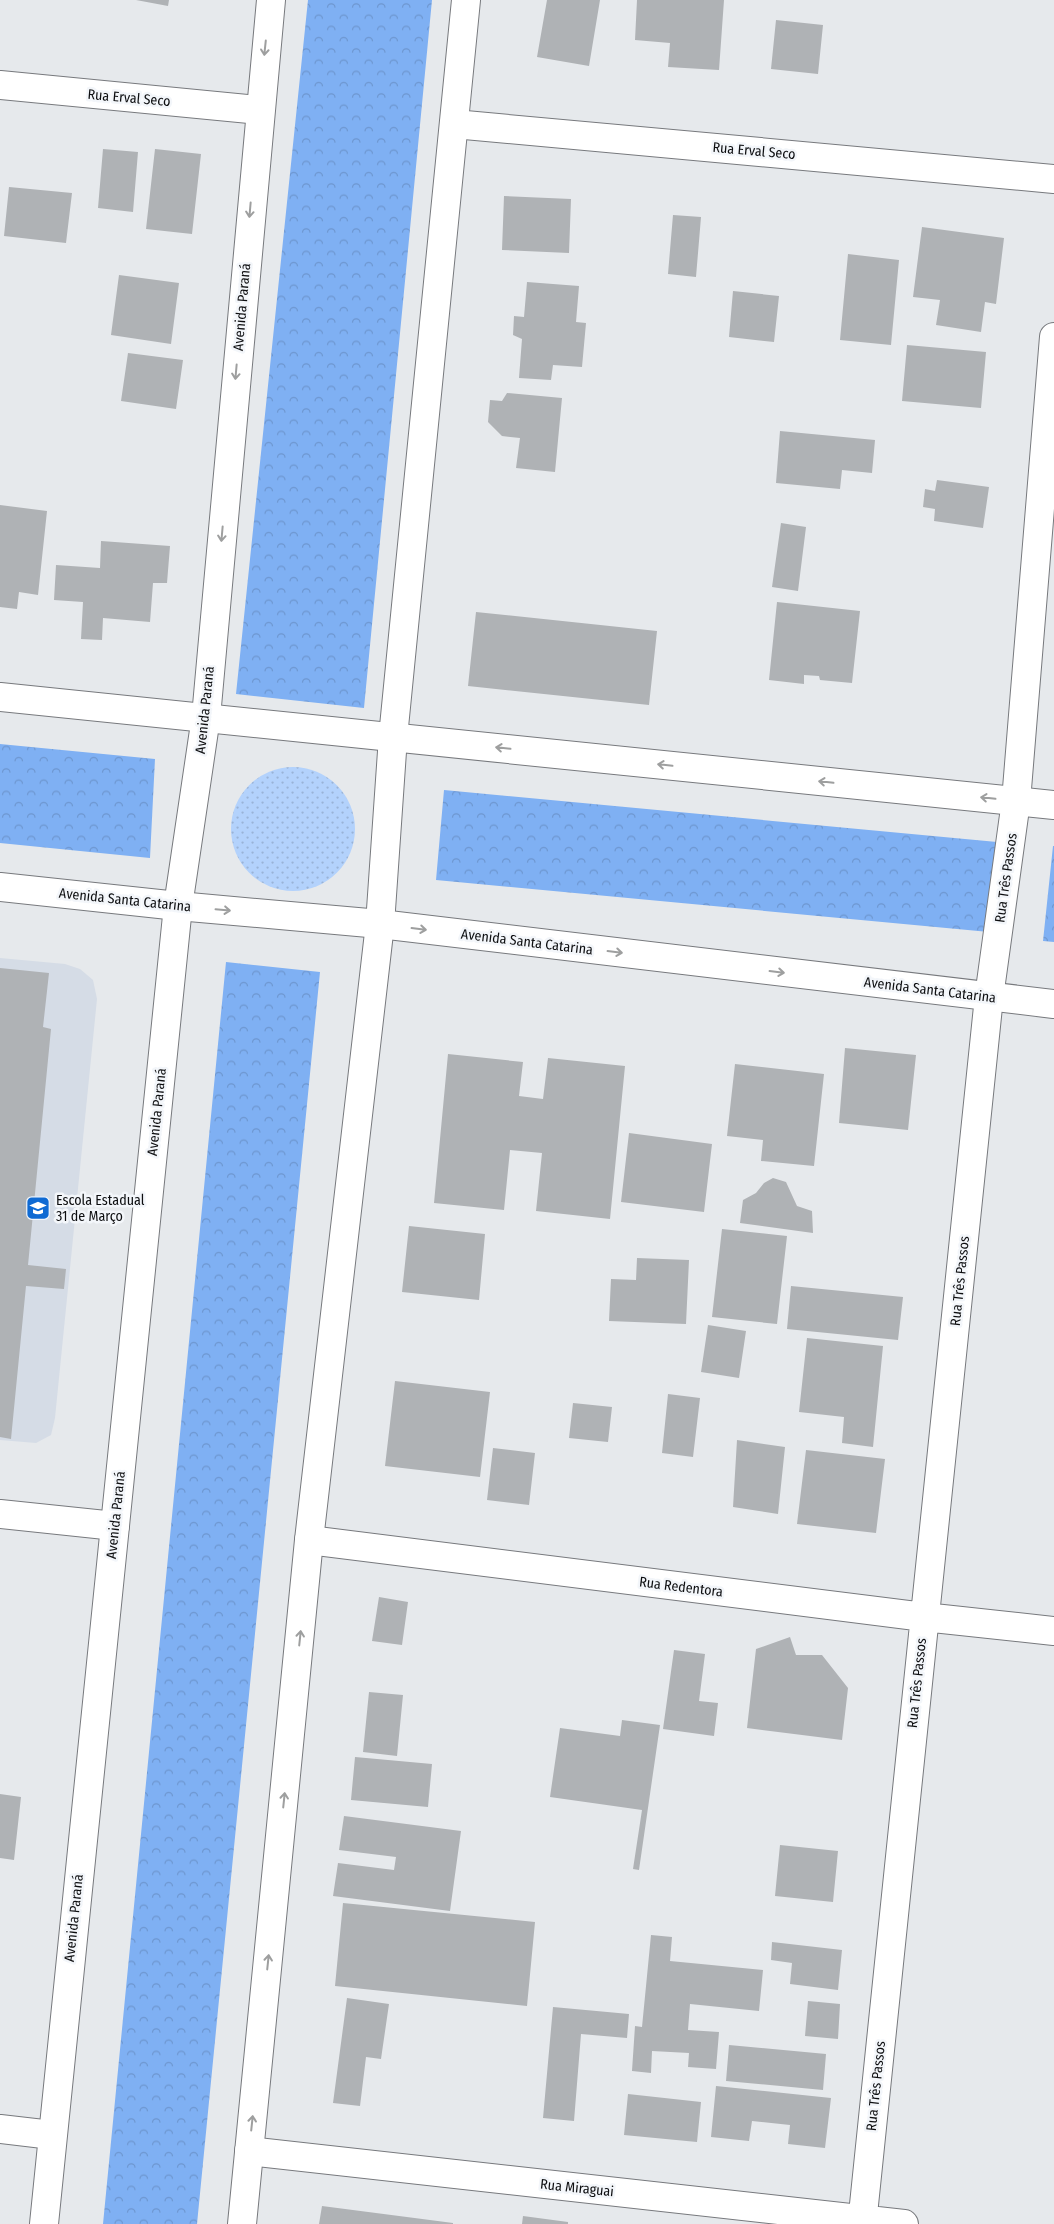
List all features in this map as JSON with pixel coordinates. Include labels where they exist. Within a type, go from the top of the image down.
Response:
[{"type":"street","name":"Avenida Paraná","points":[[44,2224],[178,906],[206,717],[270,0]]},
{"type":"street","points":[[242,2224],[309,1540],[380,924],[393,737],[466,0]]},
{"type":"street","name":"Rua Erval Seco","points":[[0,85],[259,110]]},
{"type":"street","name":"Rua Erval Seco","points":[[454,124],[1054,179]]},
{"type":"street","name":"Rua Três Passos","points":[[862,2222],[989,997],[1016,801],[1054,337]]},
{"type":"street","points":[[0,696],[1054,805]]},
{"type":"street","name":"Avenida Santa Catarina","points":[[0,887],[178,906],[380,924],[1054,1004]]},
{"type":"street","points":[[0,1514],[115,1526]]},
{"type":"street","name":"Rua Redentora","points":[[309,1540],[924,1618],[1054,1631]]},
{"type":"street","points":[[0,2129],[52,2134]]},
{"type":"street","name":"Rua Miraguai","points":[[250,2151],[862,2222],[904,2224]]},
{"type":"shaded area","points":[[293,767],[317,772],[337,785],[350,805],[355,829],[350,853],[337,873],[317,886],[293,891],[269,886],[249,873],[236,853],[231,829],[236,805],[249,785],[269,772]]},
{"type":"shaded area","name":"Escola Estadual 31 de Março","points":[[0,958],[65,964],[80,969],[93,980],[97,999],[55,1418],[51,1435],[36,1443],[0,1440]]},
{"type":"green space","points":[[308,0],[432,0],[364,708],[236,694]]},
{"type":"green space","points":[[0,744],[155,759],[150,858],[0,843]]},
{"type":"green space","points":[[444,790],[997,842],[989,932],[436,880]]},
{"type":"green space","points":[[1054,846],[1054,942],[1043,941]]},
{"type":"green space","points":[[226,962],[320,972],[197,2224],[103,2224]]},
{"type":"building","points":[[136,0],[169,0],[168,6]]},
{"type":"building","points":[[547,0],[600,0],[589,66],[537,57]]},
{"type":"building","points":[[637,0],[724,0],[719,70],[668,67],[670,43],[635,40]]},
{"type":"building","points":[[776,20],[823,25],[818,74],[771,69]]},
{"type":"building","points":[[103,149],[138,152],[133,212],[98,208]]},
{"type":"building","points":[[155,149],[201,154],[192,234],[146,229]]},
{"type":"building","points":[[9,187],[72,193],[66,243],[4,236]]},
{"type":"building","points":[[504,196],[571,199],[569,253],[502,250]]},
{"type":"building","points":[[673,215],[701,217],[696,277],[668,274]]},
{"type":"building","points":[[922,227],[1004,238],[996,304],[985,302],[981,332],[936,325],[940,300],[913,297]]},
{"type":"building","points":[[848,254],[899,260],[891,345],[840,340]]},
{"type":"building","points":[[119,275],[179,283],[171,344],[111,335]]},
{"type":"building","points":[[527,282],[579,286],[576,322],[586,323],[582,367],[553,365],[551,380],[519,378],[522,339],[513,335],[514,316],[524,317]]},
{"type":"building","points":[[733,291],[779,296],[774,342],[729,337]]},
{"type":"building","points":[[907,345],[986,352],[981,408],[902,401]]},
{"type":"building","points":[[128,353],[183,360],[176,409],[121,401]]},
{"type":"building","points":[[507,393],[562,398],[555,472],[516,468],[520,438],[502,436],[488,422],[490,400],[502,401]]},
{"type":"building","points":[[780,431],[875,440],[872,473],[842,470],[840,489],[776,483]]},
{"type":"building","points":[[937,480],[989,487],[983,528],[934,521],[935,509],[923,507],[925,489],[935,491]]},
{"type":"building","points":[[0,505],[47,511],[38,595],[19,592],[17,609],[0,607]]},
{"type":"building","points":[[781,523],[806,527],[798,591],[772,587]]},
{"type":"building","points":[[101,541],[170,546],[167,583],[153,583],[150,622],[103,618],[102,640],[81,639],[83,602],[54,600],[56,565],[100,568]]},
{"type":"building","points":[[777,602],[860,611],[852,683],[820,680],[819,676],[804,675],[804,684],[769,680]]},
{"type":"building","points":[[476,612],[657,631],[649,705],[468,686]]},
{"type":"building","points":[[0,968],[49,973],[43,1027],[51,1029],[28,1265],[66,1269],[64,1289],[26,1286],[11,1439],[0,1437]]},
{"type":"building","points":[[845,1048],[916,1055],[908,1130],[839,1123]]},
{"type":"building","points":[[448,1054],[523,1062],[519,1096],[543,1099],[548,1058],[625,1066],[610,1219],[536,1211],[542,1153],[510,1150],[504,1210],[434,1203]]},
{"type":"building","points":[[735,1064],[824,1074],[814,1166],[761,1161],[763,1140],[727,1136]]},
{"type":"building","points":[[629,1133],[712,1144],[704,1212],[621,1202]]},
{"type":"building","points":[[773,1178],[786,1182],[797,1206],[812,1211],[813,1233],[740,1223],[743,1200],[756,1193],[764,1183]]},
{"type":"building","points":[[409,1226],[485,1234],[479,1300],[402,1292]]},
{"type":"building","points":[[722,1229],[787,1236],[777,1324],[712,1317]]},
{"type":"building","points":[[637,1258],[689,1260],[686,1324],[609,1321],[611,1279],[636,1280]]},
{"type":"building","points":[[791,1286],[903,1297],[898,1340],[787,1329]]},
{"type":"building","points":[[708,1325],[746,1331],[739,1378],[701,1372]]},
{"type":"building","points":[[807,1338],[883,1346],[873,1447],[842,1443],[844,1417],[799,1412]]},
{"type":"building","points":[[395,1381],[490,1392],[480,1477],[385,1466]]},
{"type":"building","points":[[668,1394],[700,1398],[693,1457],[662,1453]]},
{"type":"building","points":[[573,1403],[612,1407],[608,1442],[569,1438]]},
{"type":"building","points":[[737,1440],[785,1447],[778,1514],[733,1507]]},
{"type":"building","points":[[493,1448],[535,1453],[529,1505],[487,1500]]},
{"type":"building","points":[[806,1450],[885,1459],[876,1533],[797,1524]]},
{"type":"building","points":[[379,1597],[408,1602],[402,1645],[372,1641]]},
{"type":"building","points":[[790,1637],[796,1655],[822,1655],[848,1688],[842,1740],[747,1728],[756,1649]]},
{"type":"building","points":[[674,1650],[705,1654],[699,1701],[718,1703],[714,1736],[663,1729]]},
{"type":"building","points":[[369,1692],[403,1695],[397,1756],[363,1752]]},
{"type":"building","points":[[622,1720],[660,1725],[639,1870],[633,1869],[642,1810],[550,1797],[560,1728],[620,1736]]},
{"type":"building","points":[[355,1757],[432,1764],[428,1807],[351,1800]]},
{"type":"building","points":[[0,1794],[21,1797],[14,1860],[0,1858]]},
{"type":"building","points":[[344,1816],[461,1831],[450,1911],[333,1896],[338,1863],[394,1870],[396,1857],[339,1850]]},
{"type":"building","points":[[780,1845],[838,1851],[833,1902],[775,1896]]},
{"type":"building","points":[[343,1903],[535,1922],[527,2006],[335,1986]]},
{"type":"building","points":[[651,1935],[672,1937],[670,1961],[763,1970],[759,2011],[690,2004],[688,2030],[719,2032],[716,2069],[688,2067],[689,2053],[652,2051],[651,2073],[632,2071],[635,2026],[642,2027]]},
{"type":"building","points":[[772,1942],[842,1950],[838,1990],[790,1984],[792,1963],[771,1960]]},
{"type":"building","points":[[347,1998],[389,2004],[381,2059],[366,2057],[360,2106],[333,2103]]},
{"type":"building","points":[[808,2001],[840,2004],[838,2039],[805,2036]]},
{"type":"building","points":[[553,2007],[629,2014],[627,2038],[581,2034],[574,2121],[543,2118]]},
{"type":"building","points":[[729,2045],[826,2054],[823,2090],[726,2081]]},
{"type":"building","points":[[716,2086],[831,2098],[825,2148],[788,2144],[790,2125],[752,2121],[749,2141],[711,2137]]},
{"type":"building","points":[[628,2094],[701,2102],[697,2142],[624,2135]]},
{"type":"building","points":[[322,2206],[453,2223],[453,2224],[319,2224]]},
{"type":"building","points":[[523,2216],[568,2222],[568,2224],[522,2224]]},
{"type":"place","name":"Escola Estadual 31 de Março","points":[[38,1208]]}]
